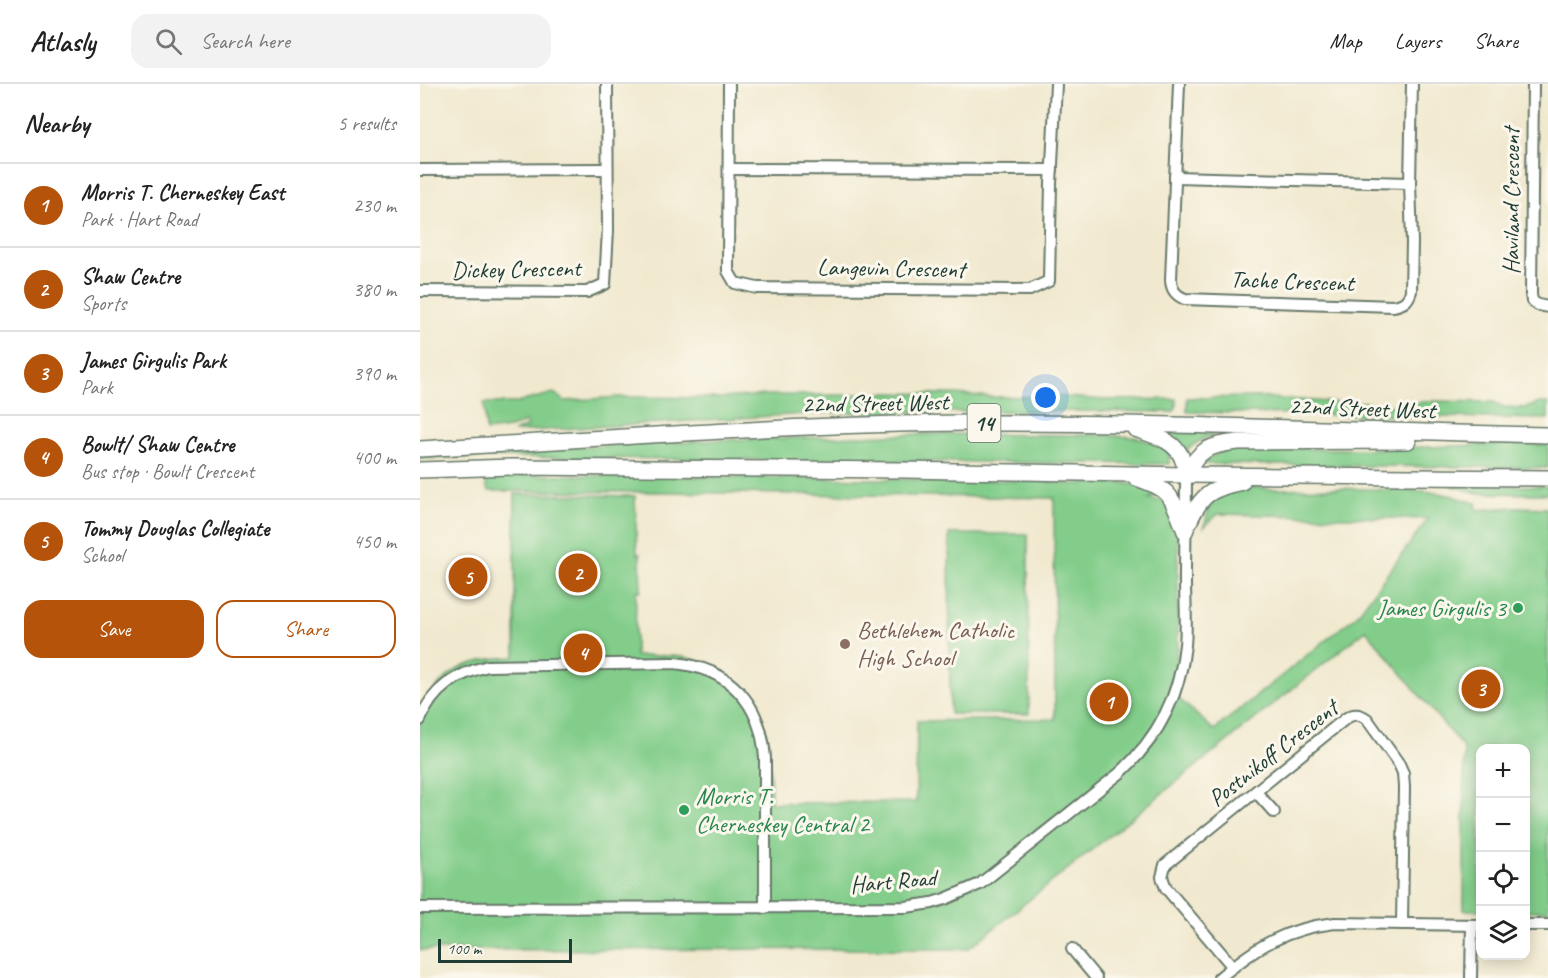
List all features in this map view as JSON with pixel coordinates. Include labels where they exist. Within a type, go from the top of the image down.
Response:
[{"type":"highway","name":"22nd Street West","points":[[420,449],[788,427],[968,423],[1182,425],[1548,435]]},
{"type":"highway","points":[[1122,425],[1154,435],[1173,446],[1183,460],[1186,476]]},
{"type":"highway","points":[[1186,476],[1193,461],[1201,453],[1221,444],[1403,441],[1479,434]]},
{"type":"highway","name":"14","points":[[420,470],[524,467],[1186,476],[1548,478]]},
{"type":"highway","points":[[1125,474],[1166,491],[1176,505],[1185,531]]},
{"type":"highway","points":[[1185,531],[1197,506],[1207,494],[1226,485],[1259,476]]},
{"type":"street","name":"Dickey Crescent","points":[[420,291],[587,291],[605,284],[608,230],[607,84]]},
{"type":"street","name":"Langevin Crescent","points":[[729,84],[728,271],[735,283],[757,288],[1030,290],[1049,281],[1056,84]]},
{"type":"street","name":"Tache Crescent","points":[[1179,84],[1171,279],[1174,292],[1185,299],[1393,306],[1405,302],[1411,291],[1412,84]]},
{"type":"street","name":"Haviland Crescent","points":[[1533,84],[1531,294],[1532,301],[1548,307]]},
{"type":"street","points":[[420,170],[607,169]]},
{"type":"street","points":[[729,169],[1052,170]]},
{"type":"street","points":[[1175,177],[1410,183]]},
{"type":"street","name":"Hart Road","points":[[420,908],[906,907],[932,903],[980,884],[1120,773],[1156,731],[1168,709],[1179,681],[1185,635],[1186,476]]},
{"type":"street","points":[[420,720],[429,703],[445,686],[465,673],[488,666],[674,663],[694,666],[713,673],[732,684],[746,700],[756,717],[762,736],[765,758],[765,908]]},
{"type":"street","name":"Postnikoff Crescent","points":[[1233,967],[1167,888],[1162,871],[1169,861],[1345,719],[1355,714],[1366,719],[1399,764],[1403,774],[1402,924]]},
{"type":"street","points":[[1256,792],[1274,812]]},
{"type":"street","points":[[1219,978],[1264,944],[1302,928],[1335,923],[1476,925],[1471,978]]},
{"type":"street","points":[[1530,925],[1548,925]]},
{"type":"street","points":[[1072,950],[1096,978]]},
{"type":"green space","points":[[554,393],[565,401],[620,397],[720,398],[878,393],[994,397],[1057,396],[1104,400],[1176,399],[1176,408],[1173,412],[823,413],[513,432],[528,426],[526,422],[510,428],[486,431],[484,403],[515,403]]},
{"type":"green space","points":[[1256,397],[1345,403],[1365,402],[1390,406],[1433,401],[1494,402],[1503,407],[1525,408],[1548,403],[1548,419],[1187,412],[1187,398]]},
{"type":"green space","points":[[1165,431],[1218,433],[1201,440],[1186,451]]},
{"type":"green space","points":[[922,434],[1135,437],[1169,448],[1169,464],[487,457],[487,451]]},
{"type":"green space","points":[[1512,444],[1548,445],[1548,468],[1204,463],[1210,457],[1229,448],[1369,449]]},
{"type":"green space","points":[[480,451],[479,457],[420,459],[420,454]]},
{"type":"green space","points":[[487,475],[561,475],[1038,481],[1071,484],[1111,482],[1132,484],[1159,493],[1148,499],[1165,500],[1176,523],[1178,542],[1178,647],[1169,690],[1214,730],[1357,615],[1428,519],[1218,514],[1204,527],[1209,508],[1226,490],[1254,487],[1425,491],[1476,503],[1477,510],[1516,507],[1548,508],[1548,911],[1530,911],[1530,744],[1476,744],[1476,910],[1464,910],[1464,749],[1366,630],[968,949],[420,950],[420,708],[440,683],[460,668],[484,660],[515,657],[515,494],[635,496],[641,591],[636,591],[635,656],[670,656],[704,663],[735,680],[748,694],[758,709],[768,744],[771,803],[916,802],[917,721],[1055,719],[1054,498],[489,491],[486,486]]},
{"type":"green space","points":[[1450,485],[1548,486],[1548,494],[1477,493]]},
{"type":"green space","points":[[949,534],[1028,534],[1029,714],[950,714]]},
{"type":"place","name":"Shaw Centre","points":[[578,573]]},
{"type":"place","name":"Tommy Douglas Collegiate","points":[[468,577]]},
{"type":"place","name":"James Girgulis 3","points":[[1518,608]]},
{"type":"place","name":"Bethlehem Catholic High School","points":[[845,644]]},
{"type":"place","name":"Bowlt/ Shaw Centre","points":[[583,653]]},
{"type":"place","name":"James Girgulis Park","points":[[1481,689]]},
{"type":"place","name":"Morris T. Cherneskey East","points":[[1109,702]]},
{"type":"place","name":"Morris T. Cherneskey Central 2","points":[[684,810]]}]
